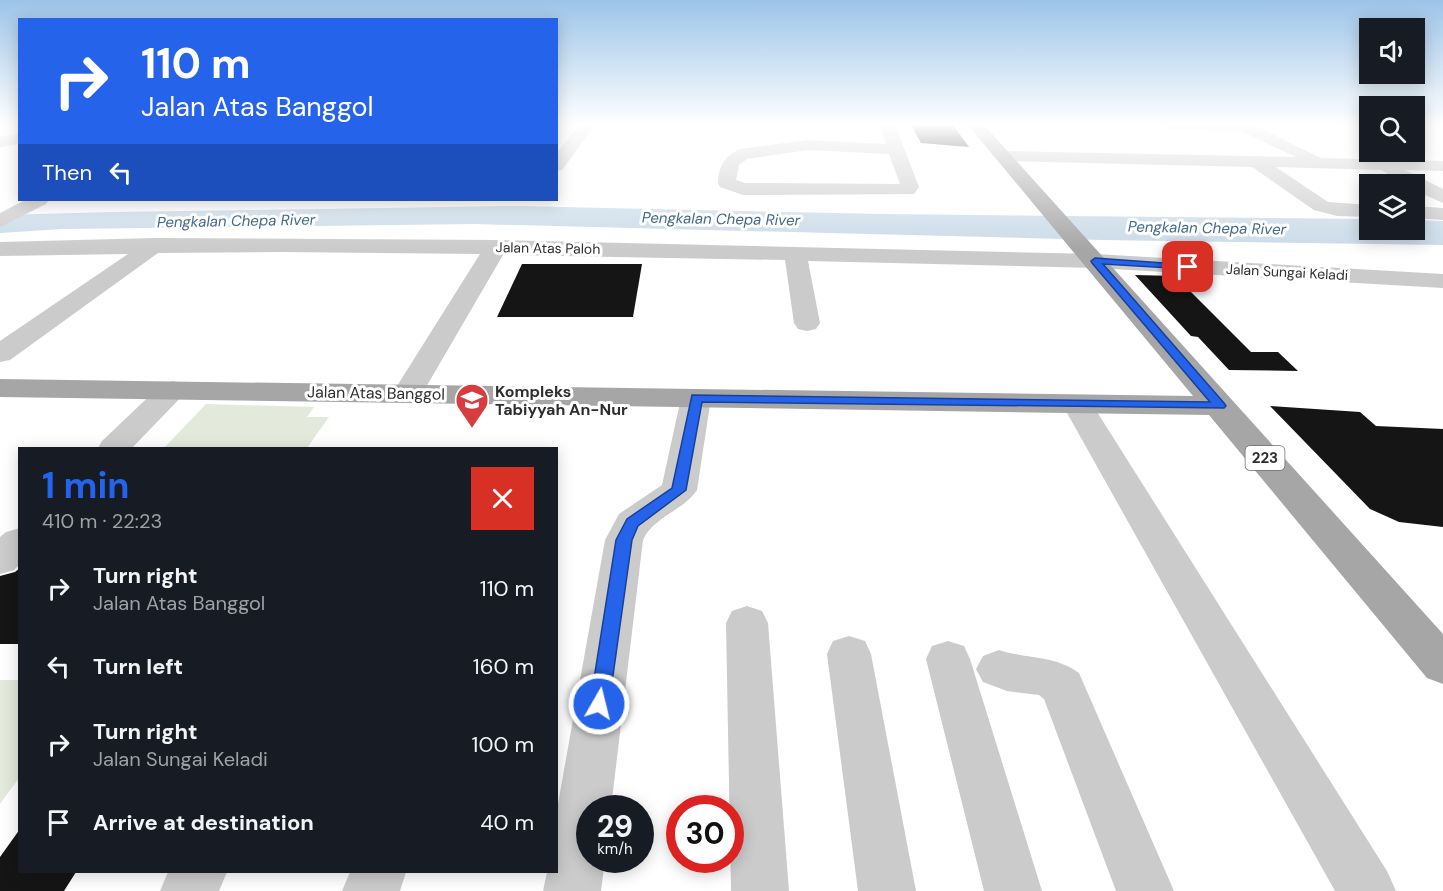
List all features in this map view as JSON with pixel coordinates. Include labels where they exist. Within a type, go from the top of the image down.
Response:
[{"type":"main road","name":"223","points":[[1013,167],[1443,665]]},
{"type":"main road","name":"Jalan Atas Banggol","points":[[0,388],[1220,406]]},
{"type":"street","points":[[730,167],[727,180],[731,186],[743,189],[907,190],[910,187],[901,167]]},
{"type":"street","points":[[1263,167],[1321,206],[1337,210],[1359,211]]},
{"type":"street","points":[[1385,167],[1443,197]]},
{"type":"street","points":[[0,221],[23,201]]},
{"type":"street","points":[[1425,213],[1443,214]]},
{"type":"street","points":[[0,354],[155,245]]},
{"type":"street","name":"Jalan Atas Paloh","points":[[0,249],[155,245],[496,247],[795,254],[1091,256]]},
{"type":"street","points":[[407,394],[496,247]]},
{"type":"street","points":[[795,254],[807,323]]},
{"type":"street","name":"Jalan Sungai Keladi","points":[[1091,256],[1443,282]]},
{"type":"street","points":[[0,330],[35,330]]},
{"type":"street","points":[[115,447],[173,390]]},
{"type":"street","points":[[572,891],[624,540],[632,523],[679,490],[696,398]]},
{"type":"street","points":[[1077,404],[1367,891]]},
{"type":"street","points":[[0,560],[18,543]]},
{"type":"street","points":[[747,623],[760,891]]},
{"type":"street","points":[[849,654],[887,891]]},
{"type":"street","points":[[948,659],[1013,891]]},
{"type":"street","points":[[999,669],[1011,673],[1052,678],[1063,687],[1145,891]]},
{"type":"street","points":[[189,891],[198,873]]},
{"type":"street","points":[[371,891],[378,873]]},
{"type":"shaded area","points":[[206,404],[314,407],[307,417],[329,417],[308,447],[165,447]]},
{"type":"shaded area","points":[[0,680],[18,680],[18,779],[0,804]]},
{"type":"water","name":"Pengkalan Chepa River","points":[[517,206],[881,214],[1359,219],[1359,240],[1425,240],[1425,220],[1443,221],[1443,245],[1103,240],[474,224],[62,229],[0,233],[0,215]]},
{"type":"building","points":[[522,264],[642,264],[633,317],[497,317]]},
{"type":"building","points":[[1135,275],[1175,276],[1251,352],[1278,352],[1298,371],[1229,370],[1198,337],[1191,336]]},
{"type":"building","points":[[1270,406],[1360,412],[1376,426],[1443,429],[1443,527],[1399,522],[1370,509]]},
{"type":"building","points":[[18,570],[18,644],[0,644],[0,576]]},
{"type":"building","points":[[18,832],[18,873],[75,873],[64,891],[0,891],[0,857]]},
{"type":"place","name":"Kompleks Tabiyyah An-Nur","points":[[472,429]]},
{"type":"route","points":[[599,704],[624,540],[632,523],[674,496],[679,490],[696,398],[1220,406],[1095,261],[1188,267]]}]
